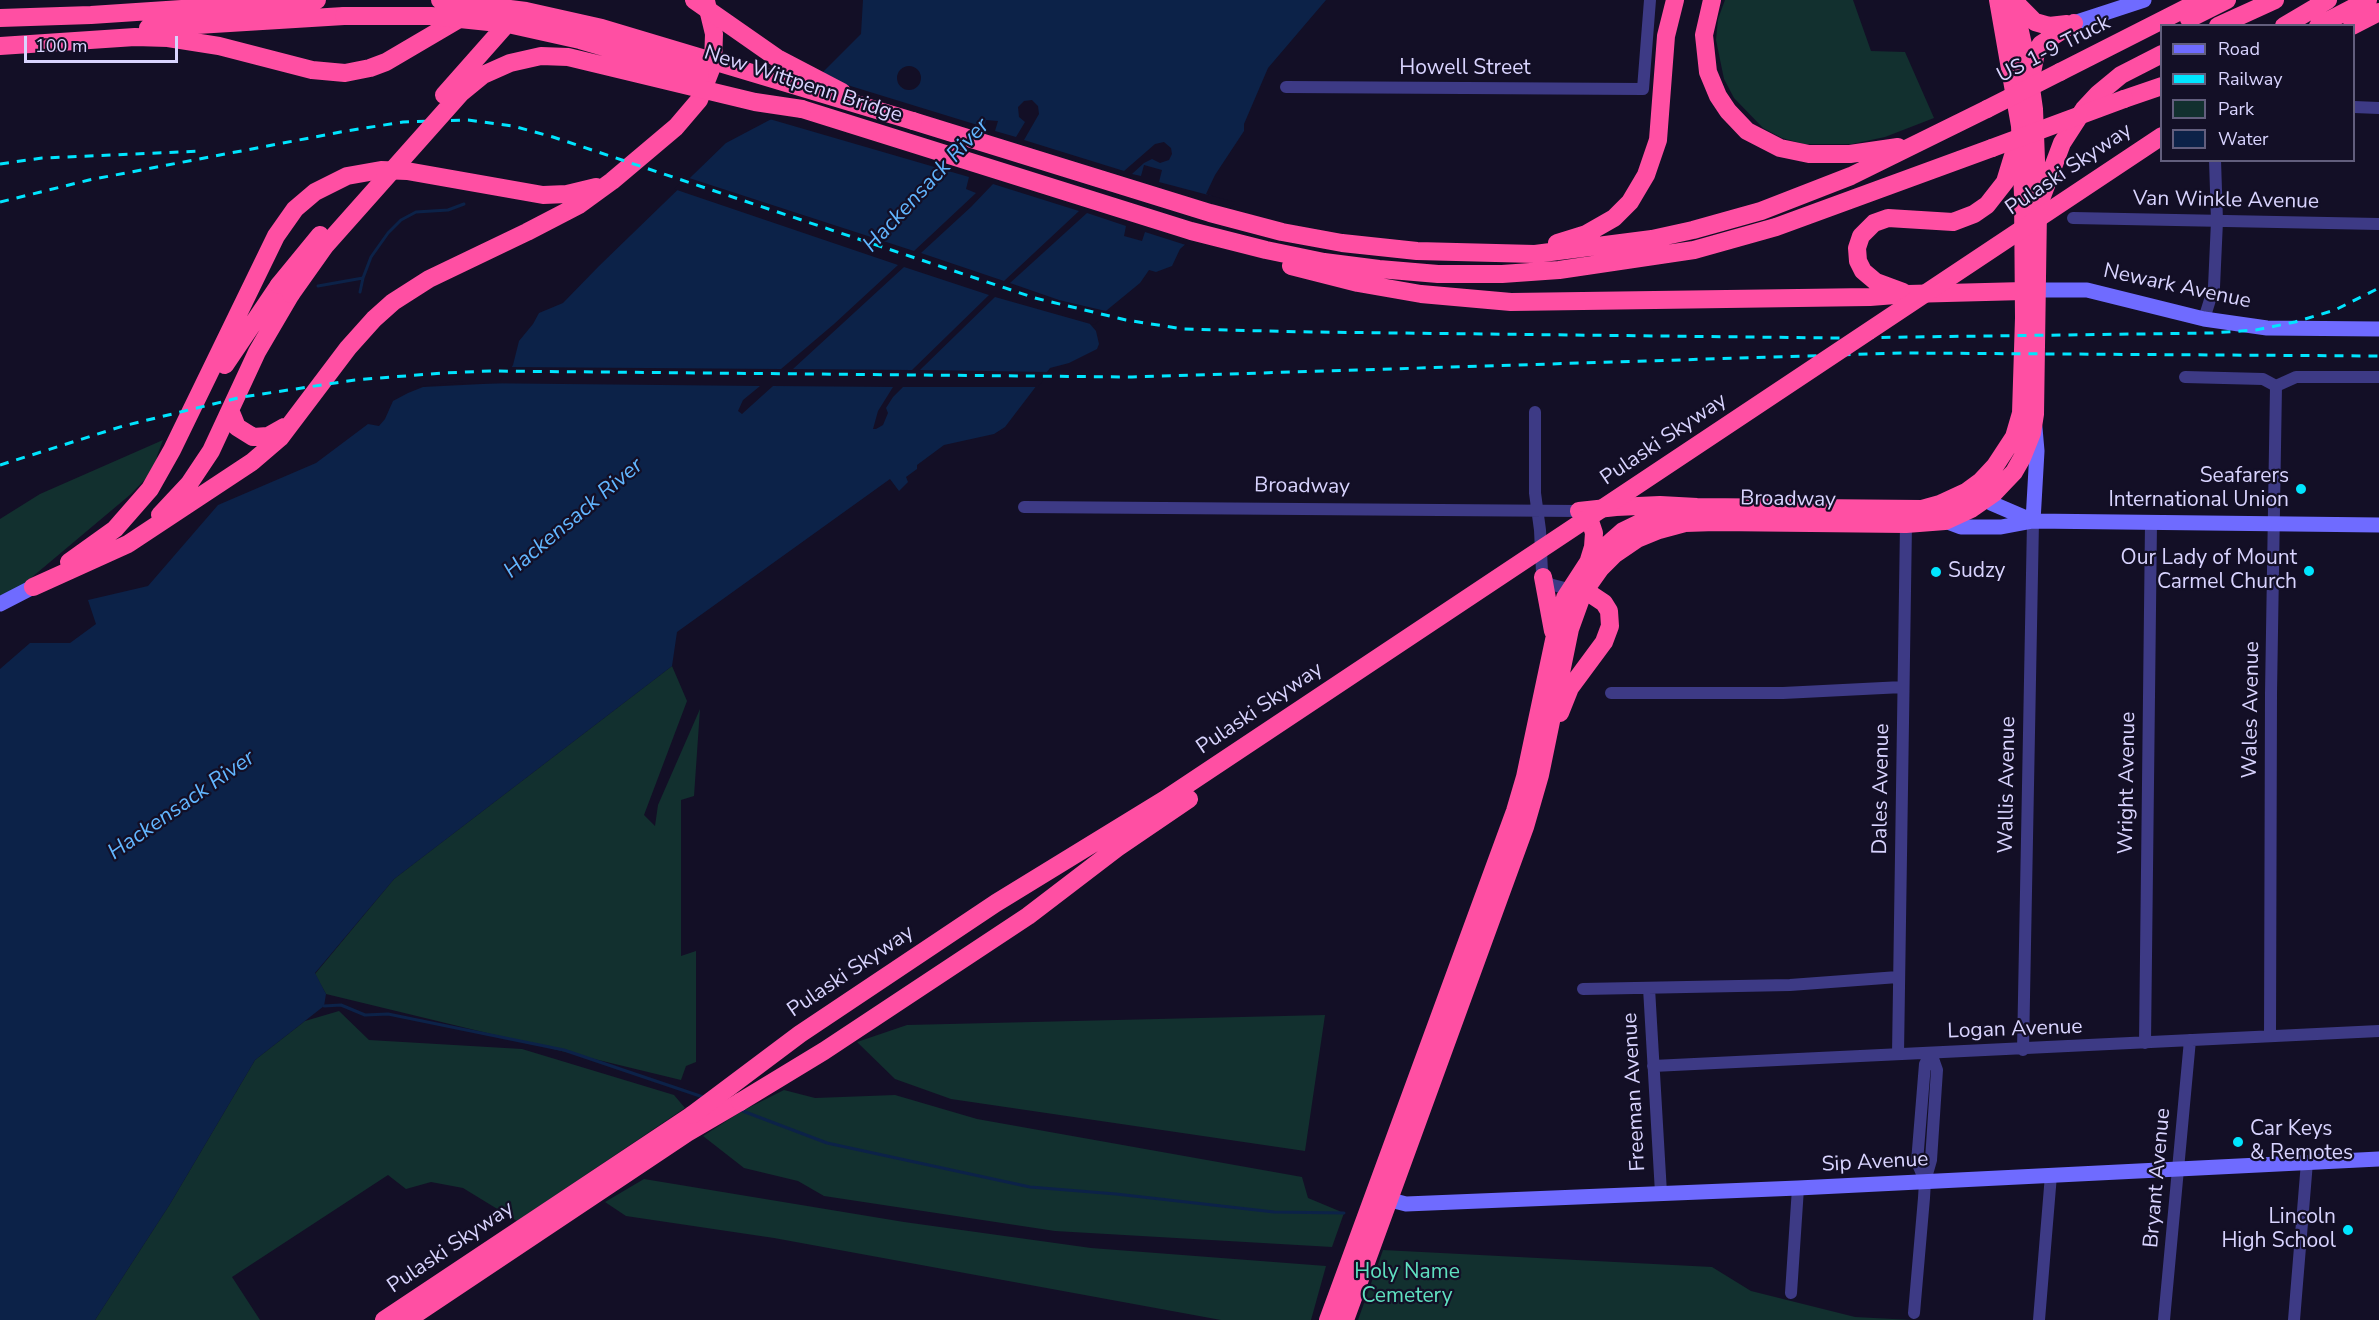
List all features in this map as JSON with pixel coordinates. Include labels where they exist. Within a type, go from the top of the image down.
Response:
[{"type":"highway","points":[[21,17],[151,0]]},
{"type":"highway","points":[[0,18],[91,15],[317,0]]},
{"type":"highway","name":"New Wittpenn Bridge","points":[[440,0],[517,9],[602,28],[1246,223],[1301,236],[1380,248],[1500,253]]},
{"type":"highway","points":[[441,29],[468,8],[473,0]]},
{"type":"highway","points":[[0,46],[135,37],[168,38],[219,46],[312,70],[345,73],[386,62],[491,0]]},
{"type":"highway","points":[[33,587],[115,545],[160,515],[195,476],[211,451],[285,290],[326,228],[528,0]]},
{"type":"highway","points":[[694,0],[791,67],[846,94],[913,121]]},
{"type":"highway","points":[[33,587],[111,553],[166,521],[265,453],[280,438],[357,338],[379,314],[402,295],[429,279],[555,218],[612,181],[682,121],[703,92],[713,64],[715,44],[713,25],[705,0]]},
{"type":"highway","points":[[1500,253],[1573,240],[1614,218],[1630,202],[1647,175],[1656,147],[1666,36],[1675,0]]},
{"type":"highway","points":[[1712,0],[1705,25],[1704,45],[1711,80],[1728,111],[1754,136],[1789,151],[1828,155],[1871,152],[1926,140]]},
{"type":"highway","points":[[2013,0],[2031,19],[2040,24],[2049,26],[2074,23]]},
{"type":"highway","points":[[1979,497],[2014,437],[2019,421],[2038,210],[2031,82],[2013,0]]},
{"type":"highway","name":"US 1-9 Truck","points":[[2061,78],[2202,0]]},
{"type":"highway","points":[[2181,24],[2228,0]]},
{"type":"highway","points":[[2221,24],[2262,0]]},
{"type":"highway","points":[[2222,24],[2275,0]]},
{"type":"highway","points":[[2287,24],[2328,0]]},
{"type":"highway","points":[[2322,24],[2368,0]]},
{"type":"highway","points":[[1946,521],[1979,497],[1999,488],[2018,465],[2028,446],[2035,421],[2031,290],[2020,126],[1996,5]]},
{"type":"highway","points":[[2355,24],[2379,12]]},
{"type":"highway","name":"New Wittpenn Bridge","points":[[0,37],[344,16],[431,16],[525,28],[627,54],[742,88],[802,109],[1191,231],[1293,256],[1361,267],[1469,275],[1559,270],[1694,250],[1757,233],[1865,183]]},
{"type":"highway","points":[[2031,82],[2038,48],[2046,39],[2074,23]]},
{"type":"highway","points":[[2355,37],[2379,25]]},
{"type":"highway","points":[[1865,183],[1988,115],[2061,78],[2160,34]]},
{"type":"highway","points":[[2038,210],[2062,143],[2077,117],[2113,81],[2160,55]]},
{"type":"highway","points":[[33,587],[115,529],[140,503],[177,452],[237,344],[461,93],[483,75],[510,63],[541,56],[568,57],[755,102],[802,109]]},
{"type":"highway","points":[[1500,253],[1555,252],[1673,235],[1992,148],[2160,87]]},
{"type":"highway","name":"US 1-9 Truck","points":[[1926,140],[1988,115]]},
{"type":"highway","points":[[1908,294],[1876,282],[1863,272],[1858,261],[1857,248],[1861,236],[1874,223],[1888,218],[1953,222],[1974,214],[1987,205],[2005,182],[2020,126]]},
{"type":"highway","name":"Pulaski Skyway","points":[[384,1320],[692,1115],[800,1034],[996,903],[1164,800],[2160,137]]},
{"type":"highway","points":[[1865,183],[1926,140]]},
{"type":"highway","name":"Pulaski Skyway","points":[[407,1320],[687,1133],[841,1041],[1028,916],[1117,848],[1190,798],[2160,151]]},
{"type":"highway","points":[[159,474],[276,236],[295,209],[315,192],[347,176],[381,170],[407,171],[543,195],[576,193],[612,181]]},
{"type":"highway","points":[[1191,231],[1239,252],[1312,272],[1421,294],[1534,303],[1870,297],[2031,290]]},
{"type":"highway","points":[[230,410],[237,427],[253,437],[268,436],[293,421]]},
{"type":"highway","name":"Broadway","points":[[1697,507],[1913,509],[1979,497]]},
{"type":"highway","points":[[1579,511],[1660,505],[1697,507]]},
{"type":"highway","points":[[1589,561],[1616,537],[1640,522],[1675,510],[1697,507]]},
{"type":"highway","points":[[1328,1320],[1382,1198],[1530,812],[1544,754],[1576,591],[1593,547],[1594,532],[1590,521],[1579,511]]},
{"type":"highway","name":"Broadway","points":[[1576,591],[1622,549],[1644,536],[1676,525],[1704,522],[1906,524],[1946,521]]},
{"type":"highway","points":[[1543,577],[1554,640]]},
{"type":"highway","points":[[1345,1320],[1382,1198],[1525,777],[1561,609],[1576,591]]},
{"type":"highway","points":[[1544,754],[1570,688],[1609,631],[1611,616],[1607,607],[1596,597],[1576,591]]},
{"type":"street","name":"Howell Street","points":[[1286,87],[1643,89],[1650,0]]},
{"type":"street","points":[[2074,23],[2144,0]]},
{"type":"street","points":[[2355,107],[2379,108]]},
{"type":"street","points":[[2204,319],[2214,287],[2217,221],[2215,162]]},
{"type":"street","name":"Van Winkle Avenue","points":[[2073,218],[2379,224]]},
{"type":"street","name":"Newark Avenue","points":[[2031,290],[2095,291],[2204,319],[2267,328],[2379,329]]},
{"type":"street","points":[[2185,377],[2263,379],[2276,386],[2296,377],[2379,377]]},
{"type":"street","name":"Wales Avenue","points":[[2270,1035],[2276,386]]},
{"type":"street","points":[[1535,412],[1535,493],[1543,577],[1553,586],[1576,591]]},
{"type":"street","points":[[2033,521],[2037,451],[2035,421]]},
{"type":"street","points":[[1979,497],[2033,521]]},
{"type":"street","points":[[1979,497],[1989,520],[2001,527]]},
{"type":"street","name":"Broadway","points":[[1024,507],[1579,511]]},
{"type":"street","points":[[1946,521],[1961,527],[2001,527],[2033,521],[2379,525]]},
{"type":"street","name":"Wallis Avenue","points":[[2023,1050],[2033,521]]},
{"type":"street","name":"Wright Avenue","points":[[2145,1043],[2151,523]]},
{"type":"street","name":"Dales Avenue","points":[[1898,1054],[1906,524]]},
{"type":"street","points":[[0,604],[33,587]]},
{"type":"street","points":[[1611,693],[1783,693],[1903,687]]},
{"type":"street","points":[[1583,989],[1790,985],[1898,977]]},
{"type":"street","name":"Freeman Avenue","points":[[1649,988],[1661,1193]]},
{"type":"street","name":"Logan Avenue","points":[[1653,1066],[2023,1050],[2270,1035],[2379,1031]]},
{"type":"street","name":"Bryant Avenue","points":[[2164,1320],[2190,1040]]},
{"type":"street","points":[[1914,1313],[1925,1181],[1917,1162],[1925,1064],[1931,1053]]},
{"type":"street","name":"Sip Avenue","points":[[1382,1198],[1406,1204],[1798,1188],[2379,1159]]},
{"type":"street","points":[[2294,1320],[2307,1162]]},
{"type":"street","points":[[2038,1320],[2051,1175]]},
{"type":"street","points":[[1791,1293],[1798,1188]]},
{"type":"green space","points":[[1725,0],[1853,0],[1871,51],[1905,52],[1934,118],[1885,137],[1852,144],[1804,144],[1782,138],[1763,128],[1734,98],[1724,79],[1716,40],[1718,19]]},
{"type":"green space","points":[[163,440],[157,456],[156,468],[131,494],[0,604],[0,519],[40,494]]},
{"type":"green space","points":[[672,666],[687,701],[644,815],[655,826],[658,805],[700,709],[694,796],[681,800],[681,956],[696,951],[696,1062],[686,1066],[681,1080],[326,994],[315,974],[394,879]]},
{"type":"green space","points":[[339,1011],[369,1040],[522,1049],[674,1095],[685,1108],[517,1221],[463,1188],[431,1182],[406,1189],[388,1175],[232,1277],[260,1320],[95,1320],[170,1204],[255,1060],[305,1021]]},
{"type":"green space","points":[[1325,1015],[1305,1151],[951,1099],[895,1079],[857,1042],[907,1025]]},
{"type":"green space","points":[[784,1090],[815,1098],[895,1095],[977,1119],[1302,1177],[1308,1198],[1344,1213],[1332,1247],[1055,1231],[824,1196],[798,1181],[744,1168],[703,1136],[742,1111]]},
{"type":"green space","points":[[644,1179],[904,1222],[1091,1248],[1326,1266],[1311,1320],[1221,1320],[774,1238],[626,1216],[605,1202]]},
{"type":"green space","name":"Holy Name Cemetery","points":[[1383,1250],[1712,1267],[1751,1291],[1855,1317],[1912,1320],[1358,1320]]},
{"type":"water","name":"Hackensack River","points":[[863,0],[1326,0],[1268,68],[1244,124],[1244,131],[1215,175],[1206,194],[1232,204],[1180,249],[1172,266],[1156,272],[1149,270],[1140,283],[1090,324],[1096,331],[1099,344],[1097,349],[1069,363],[1050,368],[1005,427],[994,434],[944,445],[917,465],[917,469],[906,477],[908,482],[899,491],[890,479],[677,632],[672,666],[394,879],[315,973],[326,994],[324,1006],[255,1060],[170,1204],[95,1320],[0,1320],[0,669],[30,643],[70,643],[96,624],[88,600],[148,586],[218,505],[316,463],[368,424],[379,426],[385,419],[393,401],[423,387],[502,383],[513,365],[519,341],[539,313],[563,303],[726,143],[781,114],[861,34]]},
{"type":"pier","points":[[909,66],[914,67],[920,73],[920,83],[914,89],[909,90],[904,89],[898,83],[897,78],[898,73],[904,67]]},
{"type":"pier","points":[[819,72],[844,84],[984,127],[986,120],[998,121],[995,131],[1016,137],[1025,122],[1019,117],[1018,107],[1024,101],[1032,100],[1038,106],[1039,114],[1024,140],[1124,171],[1155,144],[1164,142],[1171,148],[1172,154],[1169,160],[1160,163],[1152,159],[1144,163],[1132,174],[1141,176],[1144,165],[1162,170],[1159,182],[1235,202],[1235,204],[1189,246],[1145,232],[1142,241],[1124,236],[1126,226],[1087,213],[1010,283],[1059,300],[1110,312],[1094,325],[995,297],[920,370],[1050,372],[1038,387],[903,387],[886,408],[888,413],[883,425],[876,429],[873,429],[878,411],[893,387],[773,386],[742,414],[738,411],[743,400],[760,386],[466,383],[415,387],[463,381],[500,381],[508,367],[781,369],[898,265],[674,189],[686,177],[914,251],[976,193],[966,189],[969,177],[766,118],[779,111]],"holes":[[[993,184],[1079,211],[1004,281],[921,253]],[[904,267],[989,295],[912,370],[793,369]]]},
{"type":"waterway","points":[[360,292],[371,257],[388,233],[401,220],[416,212],[448,210],[464,204]]},
{"type":"waterway","points":[[318,286],[363,278]]},
{"type":"waterway","points":[[324,1006],[341,1005],[365,1015],[388,1014],[564,1050],[703,1097]]},
{"type":"waterway","points":[[740,1110],[827,1143],[1030,1187],[1116,1194],[1274,1212],[1344,1213]]},
{"type":"railway","points":[[0,202],[89,180],[346,131],[403,122],[468,120],[513,126],[553,137],[1035,298],[1126,320],[1183,329],[1836,338],[2212,333],[2256,330],[2295,322],[2335,310],[2379,288]]},
{"type":"railway","points":[[0,164],[42,158],[203,151]]},
{"type":"railway","points":[[0,465],[123,426],[242,397],[355,380],[442,373],[491,371],[1132,377],[1902,353],[2379,356]]},
{"type":"place","name":"Seafarers International Union","points":[[2301,489]]},
{"type":"place","name":"Our Lady of Mount Carmel Church","points":[[2309,571]]},
{"type":"place","name":"Sudzy","points":[[1936,572]]},
{"type":"place","name":"Car Keys & Remotes","points":[[2238,1142]]},
{"type":"place","name":"Lincoln High School","points":[[2348,1230]]}]
